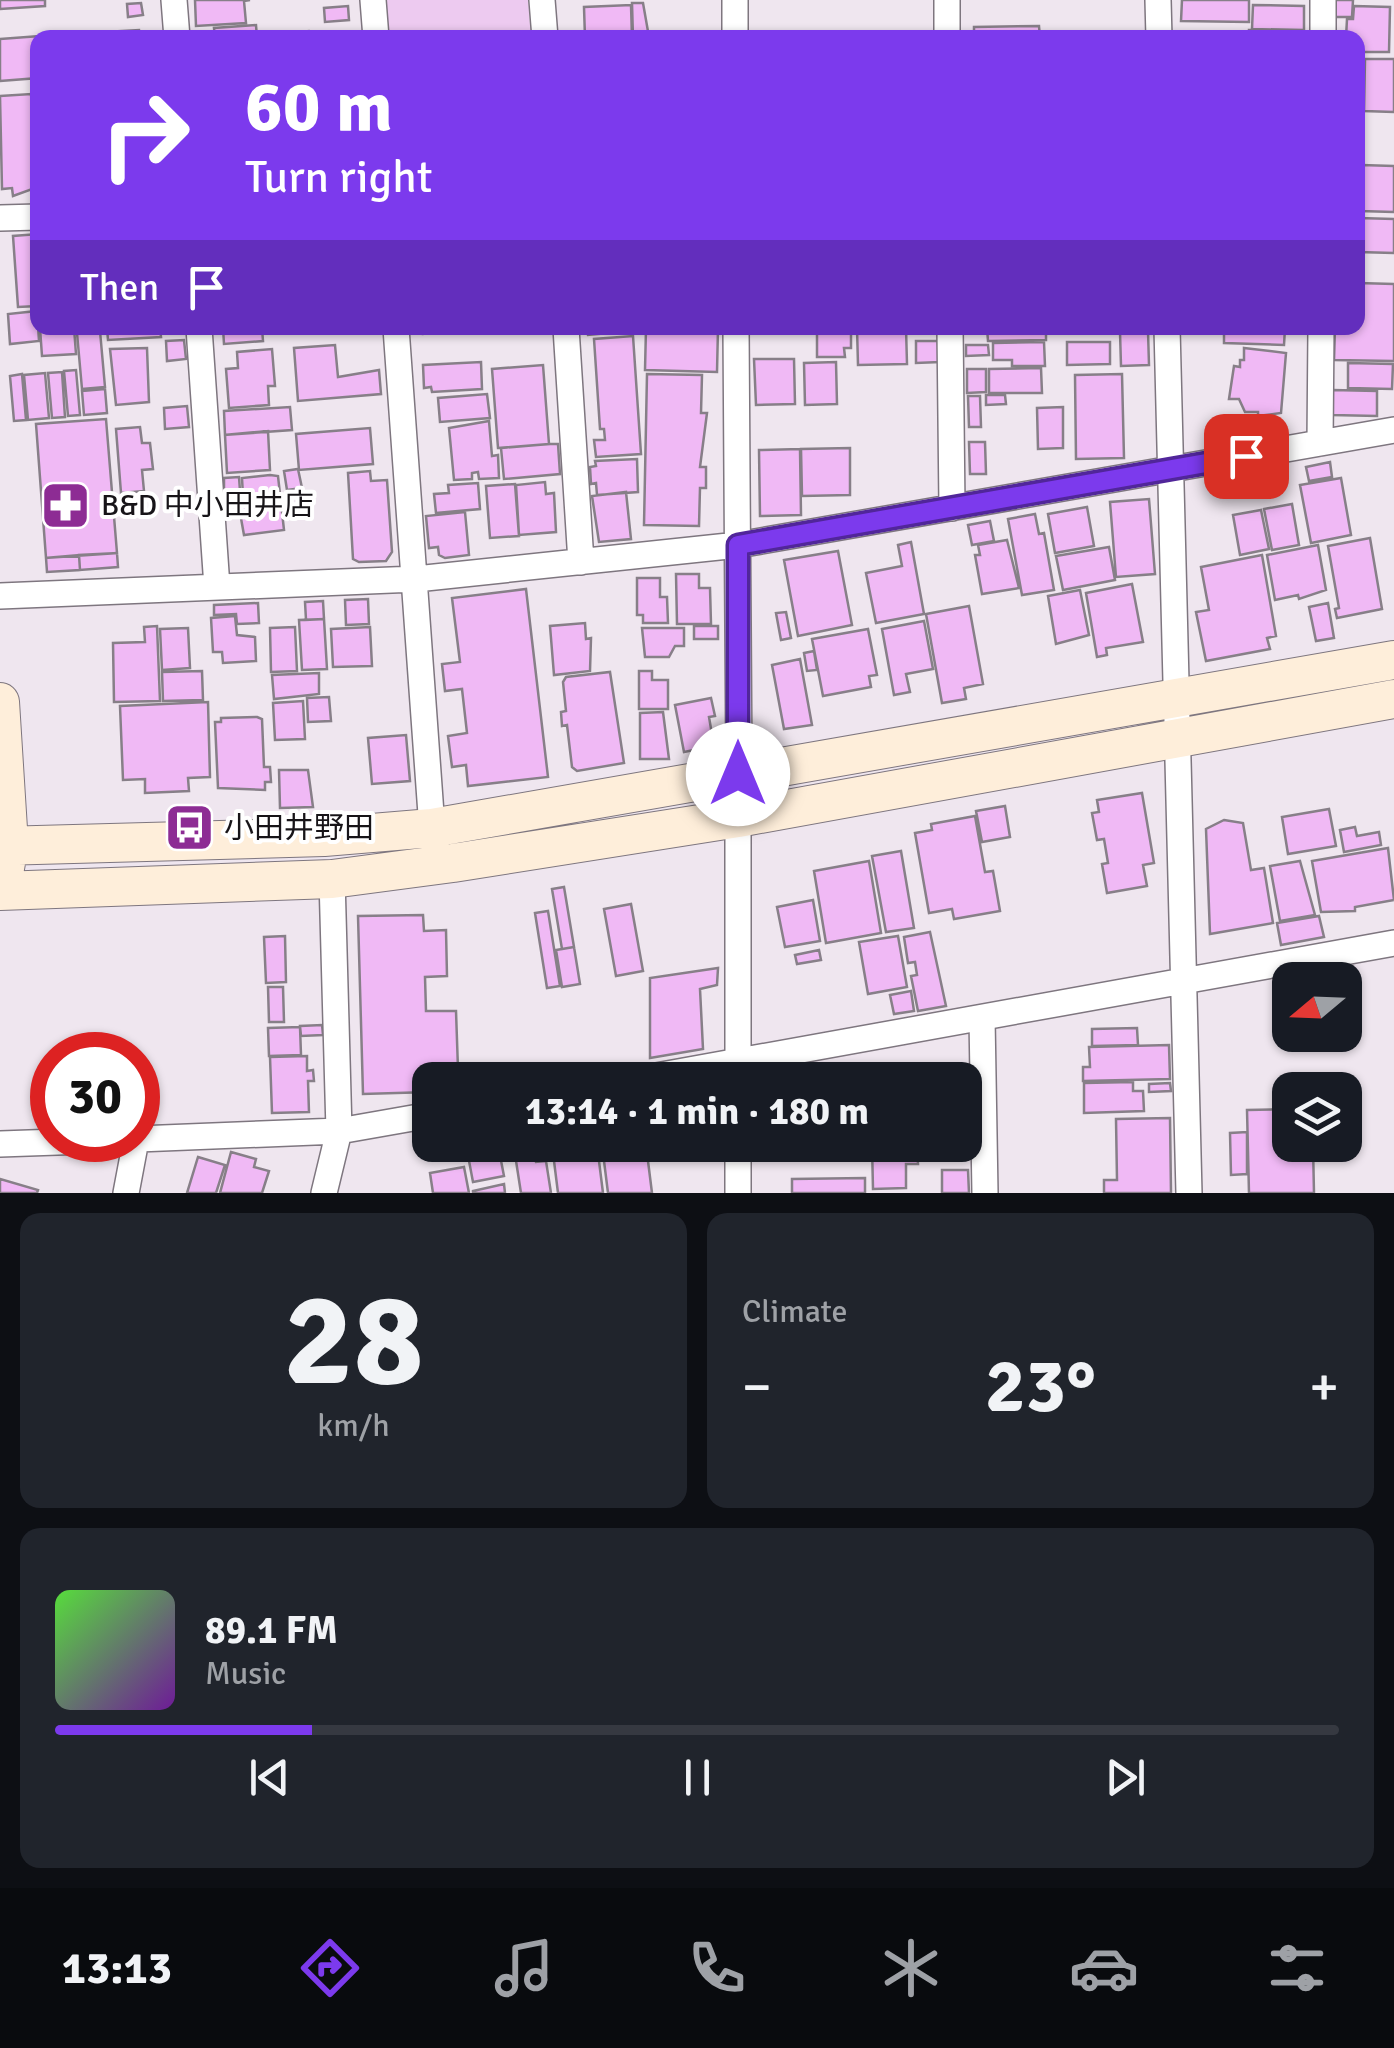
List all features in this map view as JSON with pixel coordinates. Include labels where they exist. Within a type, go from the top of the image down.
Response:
[{"type":"street","points":[[174,0],[176,30]]},
{"type":"street","points":[[373,0],[375,30]]},
{"type":"street","points":[[542,0],[544,30]]},
{"type":"street","points":[[735,0],[735,30]]},
{"type":"street","points":[[947,0],[947,30]]},
{"type":"street","points":[[1158,0],[1160,30]]},
{"type":"street","points":[[1323,0],[1323,30]]},
{"type":"street","points":[[0,218],[30,217]]},
{"type":"street","points":[[199,335],[217,587]]},
{"type":"street","points":[[397,335],[432,828]]},
{"type":"street","points":[[566,335],[581,562]]},
{"type":"street","points":[[736,335],[738,774]]},
{"type":"street","points":[[950,335],[952,508]]},
{"type":"street","points":[[1167,335],[1189,1193]]},
{"type":"street","points":[[1320,442],[1321,335]]},
{"type":"street","points":[[0,596],[416,579],[738,545],[1394,430]]},
{"type":"street","points":[[5,846],[324,838],[432,828],[1394,660]]},
{"type":"street","points":[[0,702],[5,846],[0,892],[332,880],[738,818],[1394,699]]},
{"type":"street","points":[[738,818],[738,1062]]},
{"type":"street","points":[[324,1193],[339,1131],[332,880]]},
{"type":"street","points":[[779,1062],[982,1018],[1394,942]]},
{"type":"street","points":[[982,1018],[986,1193]]},
{"type":"street","points":[[160,1139],[339,1131],[412,1118]]},
{"type":"street","points":[[0,1144],[30,1143]]},
{"type":"street","points":[[126,1193],[132,1162]]},
{"type":"street","points":[[738,1162],[738,1193]]},
{"type":"shaded area","points":[[386,0],[528,0],[530,30],[388,30]]},
{"type":"building","points":[[0,0],[45,0],[45,6],[0,9]]},
{"type":"building","points":[[195,0],[250,0],[244,1],[246,23],[196,26]]},
{"type":"building","points":[[1182,0],[1249,0],[1249,22],[1181,21]]},
{"type":"building","points":[[1334,0],[1353,0],[1352,17],[1334,17]]},
{"type":"building","points":[[141,3],[143,15],[128,17],[127,4]]},
{"type":"building","points":[[632,3],[643,3],[648,30],[633,30]]},
{"type":"building","points":[[631,5],[632,30],[585,30],[584,7]]},
{"type":"building","points":[[1253,5],[1304,6],[1304,30],[1252,29]]},
{"type":"building","points":[[348,6],[349,20],[325,22],[324,8]]},
{"type":"building","points":[[1354,6],[1390,7],[1389,52],[1365,52],[1365,30],[1346,30],[1347,19],[1353,19]]},
{"type":"building","points":[[256,25],[256,30],[214,30]]},
{"type":"building","points":[[1039,26],[1039,30],[974,30]]},
{"type":"building","points":[[30,37],[30,79],[0,81],[0,39]]},
{"type":"building","points":[[1365,59],[1394,59],[1394,112],[1365,111]]},
{"type":"building","points":[[30,94],[30,190],[13,196],[12,188],[2,189],[0,96]]},
{"type":"building","points":[[1365,165],[1394,166],[1394,212],[1365,211]]},
{"type":"building","points":[[1365,218],[1394,219],[1394,253],[1365,252]]},
{"type":"building","points":[[30,235],[30,306],[18,307],[13,236]]},
{"type":"building","points":[[1365,283],[1394,284],[1394,361],[1334,360],[1335,335],[1365,335]]},
{"type":"building","points":[[30,312],[30,335],[39,335],[39,341],[10,344],[8,314]]},
{"type":"building","points":[[40,335],[75,335],[76,354],[42,356]]},
{"type":"building","points":[[77,335],[100,335],[105,387],[82,389]]},
{"type":"building","points":[[108,335],[161,337],[108,340]]},
{"type":"building","points":[[223,335],[263,335],[263,341],[224,344]]},
{"type":"building","points":[[646,335],[718,335],[717,372],[645,370]]},
{"type":"building","points":[[817,335],[851,335],[851,348],[844,348],[845,357],[817,357]]},
{"type":"building","points":[[857,335],[906,335],[907,364],[858,365]]},
{"type":"building","points":[[988,335],[1046,335],[1046,340],[988,341]]},
{"type":"building","points":[[1120,335],[1148,335],[1149,365],[1121,366]]},
{"type":"building","points":[[1224,335],[1285,335],[1284,345],[1224,343]]},
{"type":"building","points":[[633,336],[641,454],[596,457],[594,440],[605,440],[604,429],[600,429],[594,339]]},
{"type":"building","points":[[184,340],[186,359],[167,361],[166,341]]},
{"type":"building","points":[[916,341],[940,341],[940,362],[916,363]]},
{"type":"building","points":[[1044,342],[1045,366],[1012,366],[1012,360],[993,360],[993,343]]},
{"type":"building","points":[[1067,342],[1110,342],[1110,364],[1067,365]]},
{"type":"building","points":[[335,345],[338,377],[379,370],[381,394],[298,401],[294,348]]},
{"type":"building","points":[[966,345],[988,345],[989,355],[966,356]]},
{"type":"building","points":[[147,348],[149,402],[116,405],[110,349]]},
{"type":"building","points":[[1244,348],[1286,353],[1281,413],[1258,416],[1258,412],[1245,412],[1239,399],[1229,399],[1234,366],[1240,367],[1240,360],[1244,360]]},
{"type":"building","points":[[272,349],[275,386],[268,386],[269,405],[229,408],[226,369],[238,368],[237,352]]},
{"type":"building","points":[[754,359],[794,359],[795,404],[756,405]]},
{"type":"building","points":[[481,362],[482,389],[432,392],[431,387],[424,388],[423,365]]},
{"type":"building","points":[[836,362],[837,404],[805,405],[804,363]]},
{"type":"building","points":[[1348,363],[1393,364],[1392,389],[1348,388]]},
{"type":"building","points":[[543,365],[549,444],[498,448],[492,369]]},
{"type":"building","points":[[1041,368],[1042,393],[989,393],[989,369]]},
{"type":"building","points":[[967,369],[986,369],[986,392],[967,393]]},
{"type":"building","points":[[76,370],[80,415],[68,416],[64,371]]},
{"type":"building","points":[[62,372],[65,417],[52,418],[48,373]]},
{"type":"building","points":[[45,373],[49,418],[28,420],[24,375]]},
{"type":"building","points":[[22,374],[26,420],[14,421],[10,376]]},
{"type":"building","points":[[647,374],[702,375],[701,413],[707,413],[700,467],[706,467],[706,488],[700,488],[699,526],[644,525]]},
{"type":"building","points":[[1122,374],[1124,458],[1076,459],[1075,375]]},
{"type":"building","points":[[105,389],[107,413],[84,415],[82,391]]},
{"type":"building","points":[[1332,390],[1377,391],[1377,416],[1332,415]]},
{"type":"building","points":[[487,394],[490,418],[440,422],[438,398]]},
{"type":"building","points":[[986,395],[1005,395],[1006,404],[986,405]]},
{"type":"building","points":[[968,396],[980,396],[981,427],[969,427]]},
{"type":"building","points":[[187,406],[189,427],[165,429],[164,408]]},
{"type":"building","points":[[290,407],[292,430],[225,435],[224,411]]},
{"type":"building","points":[[1063,407],[1063,448],[1038,449],[1037,408]]},
{"type":"building","points":[[106,419],[117,553],[46,558],[36,424]]},
{"type":"building","points":[[489,421],[492,456],[498,455],[499,478],[479,479],[478,472],[472,473],[472,479],[454,480],[449,428]]},
{"type":"building","points":[[140,427],[142,443],[150,443],[153,469],[142,470],[144,491],[121,493],[116,429]]},
{"type":"building","points":[[370,428],[373,464],[299,470],[296,434]]},
{"type":"building","points":[[268,431],[270,470],[227,473],[225,435]]},
{"type":"building","points":[[969,442],[985,442],[986,474],[970,474]]},
{"type":"building","points":[[558,444],[560,474],[504,479],[501,448]]},
{"type":"building","points":[[850,448],[850,495],[802,496],[801,449]]},
{"type":"building","points":[[800,449],[801,515],[760,516],[759,450]]},
{"type":"building","points":[[637,459],[638,492],[597,495],[596,483],[591,484],[590,467],[596,466],[595,461]]},
{"type":"building","points":[[1330,462],[1332,477],[1309,481],[1306,467]]},
{"type":"building","points":[[298,469],[302,488],[287,490],[284,471]]},
{"type":"building","points":[[370,471],[371,481],[387,480],[392,552],[386,561],[359,562],[353,559],[348,473]]},
{"type":"building","points":[[278,476],[284,530],[244,535],[237,496],[243,496],[242,478]]},
{"type":"building","points":[[239,477],[240,491],[224,492],[224,478]]},
{"type":"building","points":[[1341,478],[1351,535],[1311,543],[1300,485]]},
{"type":"building","points":[[545,482],[546,494],[554,493],[556,532],[519,535],[516,485]]},
{"type":"building","points":[[478,483],[480,509],[436,513],[434,494],[449,493],[448,485]]},
{"type":"building","points":[[515,484],[519,536],[490,538],[486,486]]},
{"type":"building","points":[[626,492],[631,539],[599,542],[592,496]]},
{"type":"building","points":[[1149,499],[1155,574],[1116,577],[1110,502]]},
{"type":"building","points":[[1292,504],[1299,545],[1272,550],[1264,509]]},
{"type":"building","points":[[1087,507],[1094,546],[1055,553],[1048,514]]},
{"type":"building","points":[[1261,510],[1269,549],[1240,555],[1233,515]]},
{"type":"building","points":[[465,512],[469,555],[445,558],[439,555],[438,547],[429,548],[426,516]]},
{"type":"building","points":[[1035,514],[1039,534],[1044,533],[1054,590],[1022,595],[1008,519]]},
{"type":"building","points":[[990,521],[994,541],[972,545],[968,525]]},
{"type":"building","points":[[1370,538],[1382,609],[1337,618],[1335,609],[1339,608],[1328,546]]},
{"type":"building","points":[[1007,540],[1019,588],[982,594],[975,555],[980,555],[978,545]]},
{"type":"building","points":[[911,542],[924,614],[876,623],[866,573],[902,566],[898,545]]},
{"type":"building","points":[[1318,545],[1326,590],[1299,599],[1298,595],[1275,600],[1267,555]]},
{"type":"building","points":[[1109,547],[1115,580],[1063,590],[1056,556]]},
{"type":"building","points":[[838,551],[852,625],[798,636],[784,560]]},
{"type":"building","points":[[117,553],[118,567],[80,570],[79,555]]},
{"type":"building","points":[[79,555],[80,570],[47,572],[46,558]]},
{"type":"building","points":[[1262,555],[1276,636],[1267,638],[1270,649],[1206,661],[1196,612],[1209,610],[1201,567]]},
{"type":"building","points":[[676,574],[699,574],[699,588],[710,588],[711,624],[677,624]]},
{"type":"building","points":[[637,578],[660,578],[660,597],[667,597],[668,623],[643,623],[643,615],[637,615]]},
{"type":"building","points":[[1132,584],[1143,642],[1106,648],[1107,655],[1097,657],[1086,593]]},
{"type":"building","points":[[526,589],[548,777],[468,786],[466,765],[452,767],[448,736],[467,733],[462,689],[445,691],[442,664],[460,662],[452,598]]},
{"type":"building","points":[[1080,590],[1089,635],[1056,644],[1048,596]]},
{"type":"building","points":[[368,599],[369,624],[346,625],[345,600]]},
{"type":"building","points":[[323,601],[324,619],[306,620],[305,602]]},
{"type":"building","points":[[258,603],[259,623],[237,624],[236,614],[214,615],[214,605]]},
{"type":"building","points":[[1328,603],[1334,638],[1316,641],[1309,607]]},
{"type":"building","points":[[969,606],[983,684],[964,688],[966,699],[942,703],[926,614]]},
{"type":"building","points":[[786,612],[791,638],[781,640],[776,613]]},
{"type":"building","points":[[235,616],[237,635],[255,637],[256,661],[223,663],[222,652],[213,652],[211,618]]},
{"type":"building","points":[[324,619],[327,669],[302,670],[299,620]]},
{"type":"building","points":[[924,621],[933,669],[906,674],[910,692],[894,695],[882,629]]},
{"type":"building","points":[[585,623],[586,639],[591,638],[590,671],[554,675],[550,626]]},
{"type":"building","points":[[157,626],[160,701],[114,702],[113,643],[145,642],[144,627]]},
{"type":"building","points":[[694,626],[718,626],[718,639],[694,639]]},
{"type":"building","points":[[295,627],[297,671],[271,672],[270,628]]},
{"type":"building","points":[[370,627],[372,666],[333,667],[331,629]]},
{"type":"building","points":[[188,628],[190,668],[162,670],[160,629]]},
{"type":"building","points":[[642,628],[684,628],[684,646],[675,646],[669,657],[645,657]]},
{"type":"building","points":[[868,629],[877,675],[869,676],[871,687],[823,696],[812,639]]},
{"type":"building","points":[[814,651],[817,670],[807,671],[804,653]]},
{"type":"building","points":[[800,659],[812,725],[784,729],[772,665]]},
{"type":"building","points":[[202,671],[203,700],[163,701],[162,672]]},
{"type":"building","points":[[639,671],[652,671],[652,680],[668,680],[668,709],[639,709]]},
{"type":"building","points":[[610,672],[624,763],[577,771],[572,767],[567,725],[562,726],[561,712],[566,711],[563,682],[566,677]]},
{"type":"building","points":[[319,673],[319,694],[274,699],[272,675]]},
{"type":"building","points":[[329,697],[331,721],[308,722],[307,698]]},
{"type":"building","points":[[711,698],[715,716],[709,717],[714,746],[684,752],[675,705]]},
{"type":"building","points":[[303,701],[305,739],[275,740],[273,703]]},
{"type":"building","points":[[208,702],[210,777],[188,778],[189,791],[145,793],[145,779],[123,780],[120,706]]},
{"type":"building","points":[[663,712],[669,759],[640,759],[640,713]]},
{"type":"building","points":[[221,718],[262,719],[264,767],[270,767],[271,782],[265,782],[265,790],[218,788],[215,722],[221,722]]},
{"type":"building","points":[[406,735],[410,781],[372,784],[368,738]]},
{"type":"building","points":[[279,770],[308,770],[313,807],[280,808]]},
{"type":"building","points":[[1142,793],[1154,863],[1143,865],[1147,886],[1107,893],[1102,864],[1108,863],[1104,839],[1097,840],[1092,813],[1099,812],[1097,800]]},
{"type":"building","points":[[1005,806],[1010,837],[982,842],[976,811]]},
{"type":"building","points":[[1329,809],[1336,846],[1288,854],[1282,817]]},
{"type":"building","points":[[975,816],[985,872],[993,871],[1000,911],[954,919],[952,909],[929,913],[915,833],[932,830],[931,824]]},
{"type":"building","points":[[1224,820],[1243,823],[1251,870],[1264,868],[1273,923],[1210,934],[1206,829]]},
{"type":"building","points":[[1355,827],[1357,836],[1379,832],[1381,845],[1344,852],[1340,830]]},
{"type":"building","points":[[1388,848],[1394,900],[1355,907],[1355,911],[1321,912],[1312,861]]},
{"type":"building","points":[[901,851],[914,928],[886,932],[872,856]]},
{"type":"building","points":[[869,861],[881,933],[826,943],[814,871]]},
{"type":"building","points":[[1300,861],[1315,915],[1280,921],[1270,866]]},
{"type":"building","points":[[564,887],[574,947],[562,949],[552,889]]},
{"type":"building","points":[[813,900],[820,941],[785,947],[777,907]]},
{"type":"building","points":[[631,904],[643,971],[616,976],[604,909]]},
{"type":"building","points":[[548,911],[560,986],[547,988],[535,913]]},
{"type":"building","points":[[423,915],[424,931],[446,930],[447,976],[425,977],[426,1011],[456,1011],[458,1062],[412,1062],[412,1093],[363,1094],[358,916]]},
{"type":"building","points":[[1319,916],[1324,937],[1281,945],[1277,923]]},
{"type":"building","points":[[930,932],[946,1006],[918,1011],[911,976],[917,975],[915,962],[908,963],[904,937]]},
{"type":"building","points":[[285,936],[286,982],[266,983],[264,937]]},
{"type":"building","points":[[898,936],[907,987],[868,994],[859,942]]},
{"type":"building","points":[[574,947],[580,984],[562,987],[556,950]]},
{"type":"building","points":[[819,950],[821,960],[797,964],[795,955]]},
{"type":"building","points":[[718,968],[717,985],[700,989],[703,1049],[650,1058],[650,978]]},
{"type":"building","points":[[268,987],[283,987],[284,1022],[269,1022]]},
{"type":"building","points":[[911,991],[914,1011],[894,1014],[890,995]]},
{"type":"building","points":[[322,1025],[323,1035],[301,1036],[300,1026]]},
{"type":"building","points":[[300,1027],[301,1055],[269,1056],[268,1028]]},
{"type":"building","points":[[1137,1028],[1138,1045],[1092,1046],[1092,1029]]},
{"type":"building","points":[[1169,1045],[1170,1079],[1083,1081],[1083,1067],[1090,1067],[1089,1047]]},
{"type":"building","points":[[307,1056],[307,1071],[313,1070],[314,1081],[308,1081],[309,1112],[272,1113],[270,1057]]},
{"type":"building","points":[[1133,1082],[1133,1091],[1143,1091],[1144,1111],[1084,1113],[1084,1083]]},
{"type":"building","points":[[1170,1083],[1171,1091],[1149,1092],[1149,1084]]},
{"type":"building","points":[[1272,1109],[1272,1162],[1313,1162],[1314,1193],[1249,1193],[1247,1110]]},
{"type":"building","points":[[1170,1118],[1171,1193],[1104,1193],[1104,1180],[1117,1180],[1116,1119]]},
{"type":"building","points":[[1247,1132],[1247,1174],[1231,1175],[1230,1133]]},
{"type":"building","points":[[231,1152],[256,1159],[254,1167],[269,1171],[262,1193],[220,1193]]},
{"type":"building","points":[[198,1157],[225,1165],[216,1193],[187,1193]]},
{"type":"building","points":[[469,1162],[501,1162],[504,1176],[473,1182]]},
{"type":"building","points":[[516,1162],[546,1162],[551,1193],[521,1193]]},
{"type":"building","points":[[554,1162],[599,1162],[603,1193],[558,1193]]},
{"type":"building","points":[[604,1162],[648,1162],[652,1193],[608,1193]]},
{"type":"building","points":[[872,1162],[918,1162],[906,1164],[906,1188],[873,1189]]},
{"type":"building","points":[[464,1167],[469,1193],[433,1193],[430,1173]]},
{"type":"building","points":[[942,1170],[968,1170],[969,1193],[942,1193]]},
{"type":"building","points":[[865,1178],[865,1193],[792,1193],[792,1179]]},
{"type":"building","points":[[0,1179],[38,1190],[37,1193],[0,1193]]},
{"type":"building","points":[[504,1184],[505,1193],[473,1193],[473,1191]]},
{"type":"place","name":"B&D 中小田井店","points":[[66,505]]},
{"type":"place","name":"小田井野田","points":[[189,828]]},
{"type":"route","points":[[738,774],[738,545],[1246,456]]}]
